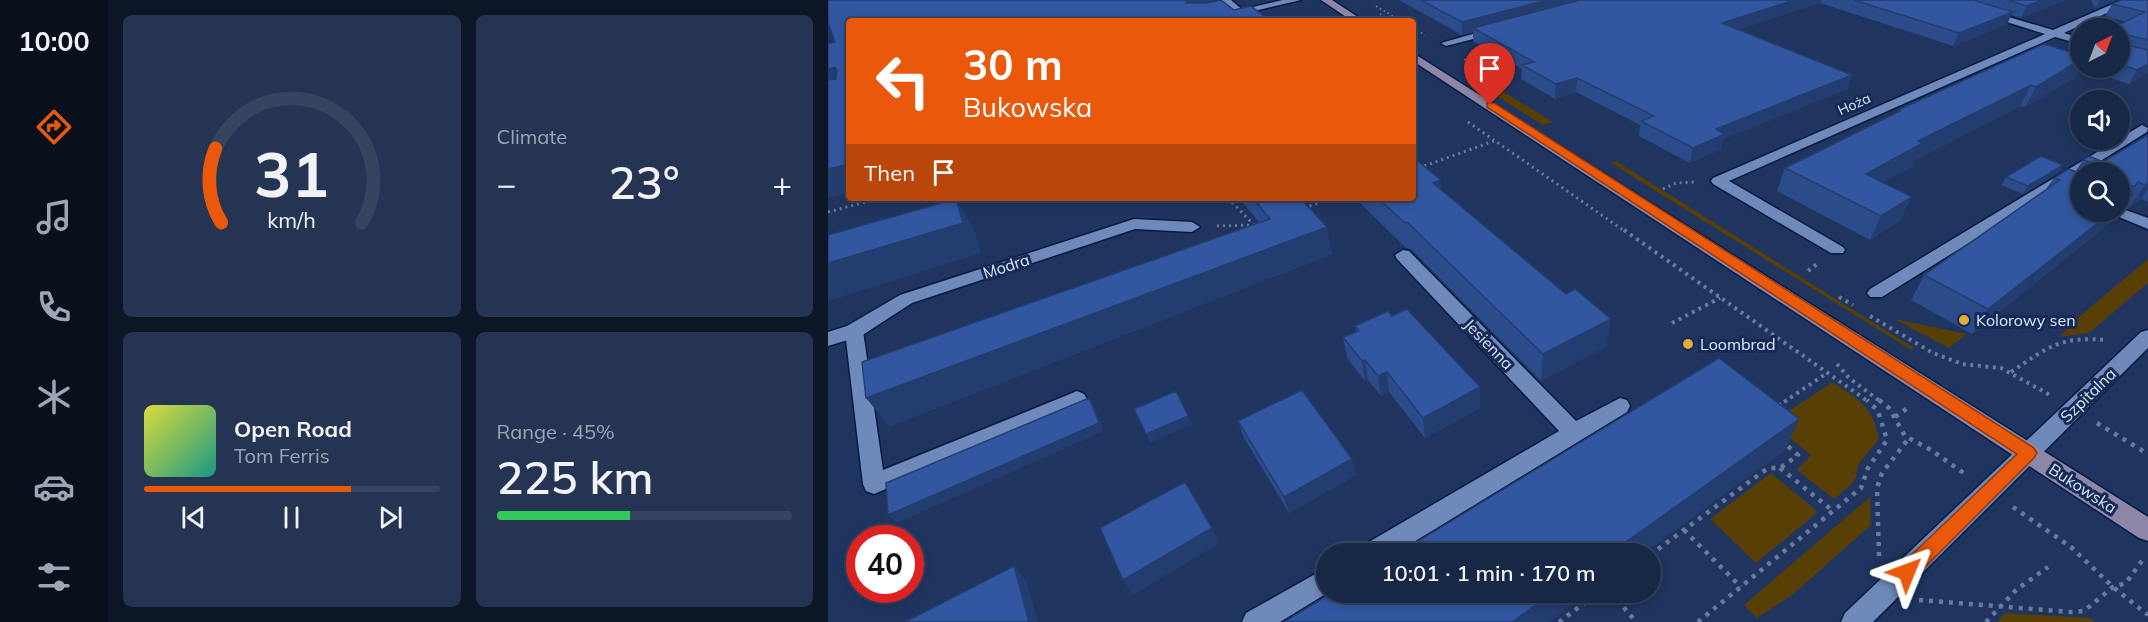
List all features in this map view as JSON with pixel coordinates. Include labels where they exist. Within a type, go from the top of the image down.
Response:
[{"type":"main road","points":[[1326,0],[1354,18]]},
{"type":"main road","name":"Bukowska","points":[[1416,58],[2148,530]]},
{"type":"street","points":[[1225,0],[1240,12]]},
{"type":"street","points":[[1212,18],[1296,0]]},
{"type":"street","points":[[1941,0],[2070,38]]},
{"type":"street","name":"Hoża","points":[[1718,181],[2130,0]]},
{"type":"street","points":[[1446,43],[1510,26]]},
{"type":"street","points":[[1876,293],[2142,129]]},
{"type":"street","points":[[1718,181],[1837,250]]},
{"type":"street","points":[[2053,185],[2070,192]]},
{"type":"street","points":[[2130,217],[2148,224]]},
{"type":"street","name":"Modra","points":[[828,339],[854,331],[906,299],[1134,224],[1192,227]]},
{"type":"street","name":"Jesienna","points":[[1403,255],[1574,433]]},
{"type":"street","points":[[854,331],[874,484],[1077,399]]},
{"type":"street","name":"Szpitalna","points":[[1854,622],[2144,341]]},
{"type":"street","points":[[1389,543],[1620,406]]},
{"type":"street","points":[[1256,622],[1316,586]]},
{"type":"path","points":[[1369,2],[1396,18]]},
{"type":"path","points":[[1458,116],[1874,405],[1887,440],[1868,468],[1861,488],[1698,622]]},
{"type":"path","points":[[1416,169],[1495,141],[1508,141]]},
{"type":"path","points":[[1663,189],[1676,183],[1718,181]]},
{"type":"path","points":[[828,212],[870,201]]},
{"type":"path","points":[[1231,201],[1254,225]]},
{"type":"path","points":[[1299,210],[1324,201]]},
{"type":"path","points":[[1192,227],[1254,225],[1265,221]]},
{"type":"path","points":[[1672,323],[1720,298]]},
{"type":"path","points":[[2011,372],[2057,341],[2080,337],[2144,341]]},
{"type":"path","points":[[1768,413],[1827,373]]},
{"type":"path","points":[[1895,417],[1901,431],[1931,450]]},
{"type":"path","points":[[1661,547],[1768,468],[1780,468],[1798,455],[1774,434]]},
{"type":"path","points":[[1909,438],[1882,473],[1877,488],[1881,597],[2084,611],[2114,588],[2126,583],[2148,553]]},
{"type":"path","points":[[1780,468],[1833,511]]},
{"type":"path","points":[[1684,530],[1741,587]]},
{"type":"path","points":[[2071,547],[2114,588],[2148,615]]},
{"type":"path","points":[[1986,622],[2016,590],[2048,567]]},
{"type":"path","points":[[1559,622],[1584,603]]},
{"type":"path","points":[[1620,603],[1636,622]]},
{"type":"shaded area","points":[[1502,91],[1553,122],[1543,125],[1495,95]]},
{"type":"shaded area","points":[[1616,161],[1914,348],[1911,350],[1611,163]]},
{"type":"shaded area","points":[[2148,259],[2148,283],[2089,333],[2059,337],[2080,316]]},
{"type":"shaded area","points":[[1894,319],[1967,334],[1949,348]]},
{"type":"shaded area","points":[[1833,382],[1864,405],[1873,418],[1879,439],[1858,465],[1856,477],[1850,486],[1834,499],[1797,470],[1811,455],[1776,427],[1775,420]]},
{"type":"shaded area","points":[[1771,473],[1818,512],[1756,563],[1710,519]]},
{"type":"shaded area","points":[[1870,497],[1871,525],[1792,595],[1757,618],[1744,605]]},
{"type":"shaded area","points":[[2005,613],[2090,618],[2095,622],[1997,622]]},
{"type":"building","points":[[828,0],[1187,0],[1186,3],[1207,3],[1221,0],[1234,10],[1251,6],[1266,18],[846,18],[846,165],[828,169],[828,80],[836,79],[837,70],[835,67],[828,69],[828,44],[835,42],[828,22]]},
{"type":"building","points":[[1421,0],[1547,0],[1462,22]]},
{"type":"building","points":[[1580,0],[1794,0],[1722,23],[1852,75],[1716,129],[1725,134],[1693,148],[1641,121],[1654,116],[1577,78],[1556,84],[1522,65],[1534,62],[1473,28]]},
{"type":"building","points":[[1854,0],[1973,0],[2013,12],[1959,33]]},
{"type":"building","points":[[2007,0],[2042,0],[2027,6]]},
{"type":"building","points":[[2121,0],[2148,0],[2148,40],[2130,36],[2130,19],[2145,12],[2112,4]]},
{"type":"building","points":[[2044,44],[2070,52],[2070,66],[2036,87],[2031,85],[1918,141],[1923,143],[1866,174],[1912,197],[1881,216],[1785,168],[1900,111],[1898,110]]},
{"type":"building","points":[[2130,46],[2148,50],[2148,64],[2137,70],[2130,68]]},
{"type":"building","points":[[2148,135],[2148,183],[2145,185],[2138,182],[2135,186],[2130,186],[2130,162],[2103,162],[2123,150],[2130,150],[2130,146]]},
{"type":"building","points":[[2041,156],[2063,165],[2028,186],[2006,177]]},
{"type":"building","points":[[2089,156],[2103,162],[2083,160]]},
{"type":"building","points":[[1416,159],[1441,180],[1433,183],[1566,294],[1575,289],[1611,319],[1543,354],[1408,223],[1381,201],[1416,201]]},
{"type":"building","points":[[2070,170],[2070,222],[2099,222],[1988,309],[1924,275],[2060,180],[2054,178]]},
{"type":"building","points":[[949,201],[957,201],[963,223],[828,263],[828,235]]},
{"type":"building","points":[[1255,201],[1303,201],[1327,227],[866,398],[862,362],[1270,219]]},
{"type":"building","points":[[1407,309],[1480,387],[1423,418],[1387,372],[1378,376],[1365,360],[1362,361],[1343,337],[1359,331],[1355,326],[1388,311],[1392,316]]},
{"type":"building","points":[[1719,358],[1799,419],[1624,543],[1415,543]]},
{"type":"building","points":[[1302,390],[1352,459],[1284,497],[1238,421]]},
{"type":"building","points":[[1176,391],[1188,416],[1146,434],[1134,409]]},
{"type":"building","points":[[1089,398],[1099,423],[888,515],[886,483]]},
{"type":"building","points":[[1185,482],[1212,528],[1123,580],[1100,528]]},
{"type":"building","points":[[1014,566],[1029,622],[905,622]]},
{"type":"building","points":[[1316,602],[1539,603],[1512,622],[1284,622]]},
{"type":"place","name":"Kolorowy sen","points":[[1964,320]]},
{"type":"place","name":"Loombrad","points":[[1688,344]]},
{"type":"route","points":[[1490,105],[2029,453],[1907,572]]}]
